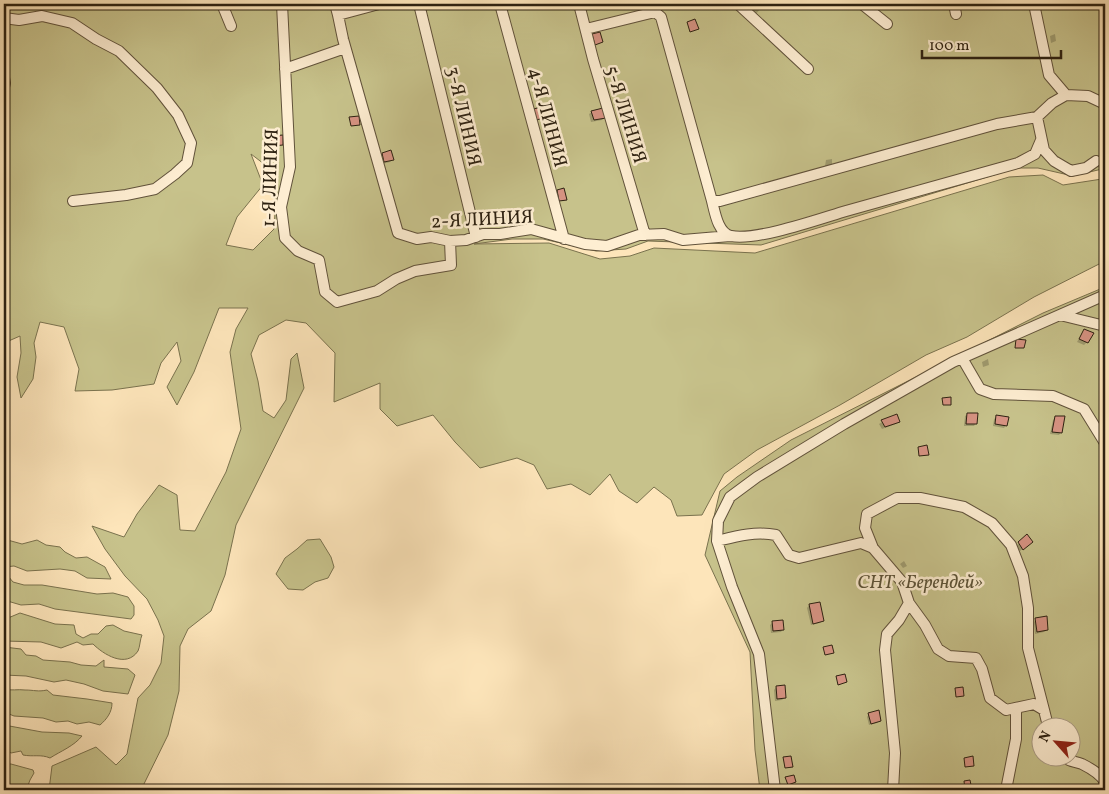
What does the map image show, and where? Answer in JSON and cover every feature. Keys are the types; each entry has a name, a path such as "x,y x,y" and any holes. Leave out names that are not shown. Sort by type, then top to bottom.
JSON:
{"street":[{"path":"222,4 231,26"},
{"name":"1-Я ЛИНИЯ","path":"282,4 290,167 281,207 285,238 298,250 319,260 325,292 337,302 377,291 396,279 415,271 451,265 450,241"},
{"name":"2-Я ЛИНИЯ","path":"335,4 345,48 398,232 417,239 430,237 450,241 466,240 484,234 500,234 531,229 585,244 608,246 639,235 664,234 683,240 752,236 1018,163 1035,154 1041,140"},
{"path":"338,15 379,4"},
{"name":"3-Я ЛИНИЯ","path":"419,4 476,237"},
{"name":"4-Я ЛИНИЯ","path":"500,4 564,239"},
{"name":"5-Я ЛИНИЯ","path":"579,4 593,59 645,235"},
{"path":"738,4 808,69"},
{"path":"862,4 887,24"},
{"path":"1034,4 1050,75 1066,95"},
{"path":"586,29 655,12 661,17 717,218 722,230 730,236"},
{"path":"4,18 19,20 42,16 72,23 119,51 157,88 178,115 191,143 187,163 176,174 155,189 126,195 73,201"},
{"path":"285,69 345,48"},
{"path":"4,78 4,87"},
{"path":"712,201 720,201 997,124 1037,117 1052,103 1066,95 1088,96 1105,104"},
{"path":"1037,117 1044,150 1054,161 1070,171 1086,168 1096,161"},
{"path":"775,790 759,654 732,587 717,542 718,521 730,497 750,482 844,424 962,358 1105,295"},
{"path":"1060,315 1105,326"},
{"path":"962,358 980,389 994,394 1053,396 1084,409 1105,443"},
{"path":"1044,710 1034,704 1006,710 990,698 982,669 976,658 949,656 938,649 925,625 909,603 902,582 873,548 866,528 868,514 897,498 920,498 964,507 992,523 1011,545 1023,576 1028,608 1028,648 1044,710 1046,716"},
{"path":"717,542 762,532 776,535 789,555 799,558 860,543 873,548"},
{"path":"893,790 895,753 884,650 887,634 899,620 909,603"},
{"path":"1006,790 1016,739 1016,708"},
{"path":"1082,764 1103,778 1105,782"}],"green space":[{"path":"4,4 1105,4 1105,166 1102,169 1073,176 1038,168 1017,168 761,245 648,241 626,249 596,251 543,239 512,239 474,244 549,243 600,259 630,256 654,248 755,253 1009,177 1043,175 1063,185 1102,179 1105,176 1105,261 1034,297 967,337 926,355 757,450 724,474 702,515 677,516 671,500 654,487 637,503 619,491 610,474 590,495 571,484 547,489 534,465 517,458 480,468 433,415 397,426 380,409 380,383 334,402 335,353 306,323 286,320 259,335 251,354 263,411 274,418 286,400 291,359 297,353 304,388 236,525 225,575 211,611 188,629 180,646 179,691 168,735 141,790 49,790 52,766 96,747 116,765 127,754 138,698 150,685 161,663 164,636 158,620 147,599 125,576 105,549 92,526 124,537 137,514 159,485 177,495 180,530 195,531 226,472 241,429 230,352 236,329 248,308 219,308 194,372 177,405 167,387 181,361 177,342 161,363 154,384 112,390 75,391 79,369 64,327 40,322 34,343 36,357 33,379 21,398 17,377 21,353 20,336 4,343","holes":["251,154 264,164 277,181 274,229 253,250 226,245 237,217 263,185"]},
{"name":"СНТ «Берендей»","path":"1105,287 1105,790 760,790 755,750 750,652 705,555 720,491 791,440 1043,313"},
{"path":"4,539 22,544 37,540 46,545 60,547 76,558 87,557 105,567 111,579 87,578 75,571 60,569 27,571 14,566 4,567"},
{"path":"320,539 331,557 334,567 328,578 315,582 303,590 288,589 276,574 285,558 307,540"},
{"path":"8,576 13,582 24,585 42,585 97,594 113,593 128,597 134,606 134,615 131,619 55,609 39,604 21,605 4,600 4,577"},
{"path":"20,613 55,624 74,625 76,634 83,638 91,634 98,634 106,626 113,625 124,631 142,635 139,649 133,656 121,659 108,655 93,644 83,645 77,642 61,648 41,642 4,641 4,617 8,618"},
{"path":"4,647 21,649 26,655 36,656 43,660 70,662 81,665 96,666 104,660 104,667 128,669 135,675 128,694 103,691 66,680 54,682 26,676 4,675"},
{"path":"4,689 47,690 53,695 112,703 112,706 109,715 100,725 89,722 77,724 68,721 56,722 43,718 14,716 4,712"},
{"path":"4,725 42,732 69,733 82,736 71,746 50,758 27,756 23,755 21,751 11,753 4,749"},
{"path":"4,764 33,770 34,773 27,788 4,785"}],"building":[{"path":"695,19 699,29 690,32 687,22"},
{"path":"600,32 603,42 595,45 592,34"},
{"path":"542,107 544,118 536,120 533,109"},
{"path":"603,108 606,118 594,120 591,111"},
{"path":"359,116 360,125 351,126 349,117"},
{"path":"283,135 283,145 272,146 271,136"},
{"path":"391,150 394,160 384,162 382,153"},
{"path":"564,188 567,200 559,201 557,190"},
{"path":"1084,329 1094,333 1088,343 1079,339"},
{"path":"1016,339 1026,340 1024,348 1015,348"},
{"path":"951,397 951,405 943,405 942,398"},
{"path":"967,413 978,413 977,424 966,424"},
{"path":"897,414 900,422 885,427 881,420"},
{"path":"996,415 1009,417 1007,426 995,424"},
{"path":"1055,416 1065,416 1062,433 1052,432"},
{"path":"927,445 929,455 919,456 918,447"},
{"path":"1027,534 1033,542 1023,550 1018,542"},
{"path":"820,602 824,621 813,624 809,604"},
{"path":"1047,616 1048,630 1037,632 1035,618"},
{"path":"783,620 784,630 773,631 772,621"},
{"path":"832,645 834,653 825,655 823,647"},
{"path":"845,674 847,682 838,685 836,676"},
{"path":"785,685 786,698 777,699 776,686"},
{"path":"963,687 964,696 956,697 955,688"},
{"path":"879,710 881,721 871,724 868,713"},
{"path":"791,756 793,767 785,768 783,757"},
{"path":"973,756 974,766 965,767 964,758"},
{"path":"794,775 796,782 788,785 785,777"},
{"path":"970,780 972,790 965,790 964,781"}]}
